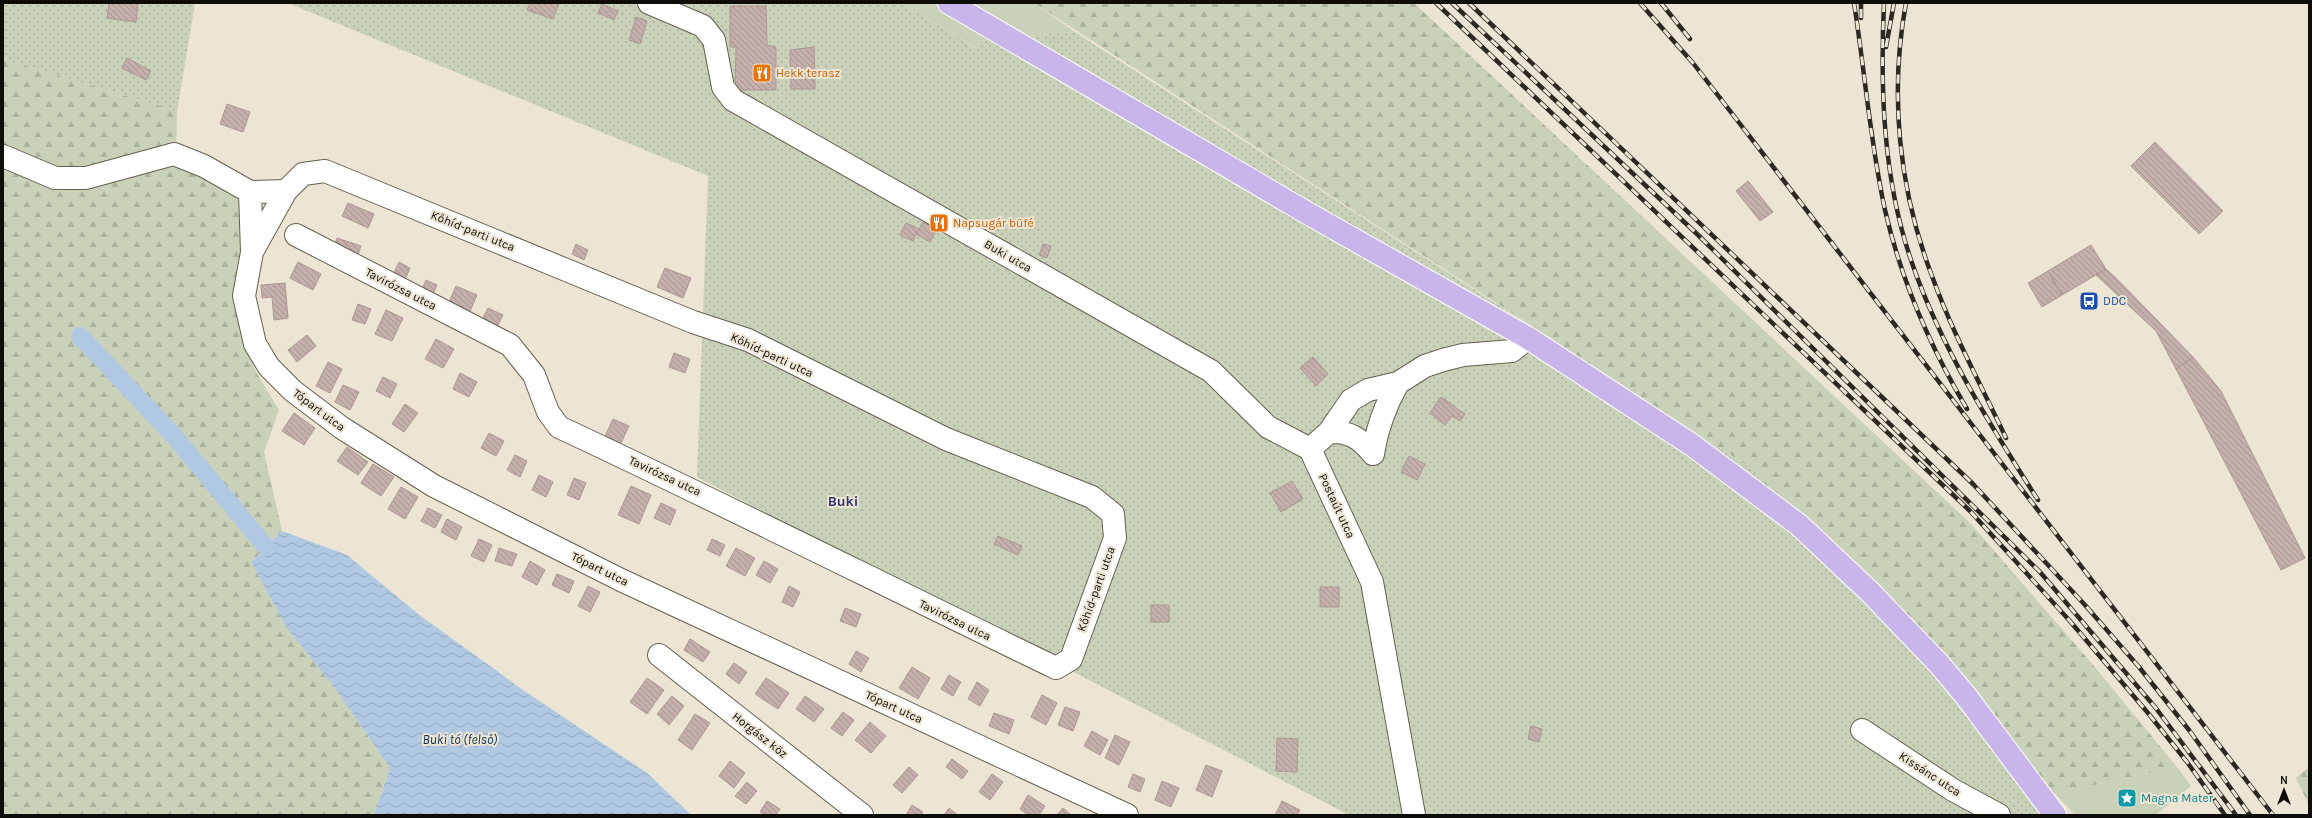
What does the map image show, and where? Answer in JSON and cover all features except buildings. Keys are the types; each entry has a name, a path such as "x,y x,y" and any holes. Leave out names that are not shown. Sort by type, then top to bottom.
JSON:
{"main road":[{"path":"949,3 1302,210 1528,338 1692,445 1799,525 1837,560 1939,664 1971,702 2055,815"}],"street":[{"name":"Buki utca","path":"649,3 703,26 714,40 723,87 733,100 1211,371 1268,427 1310,449"},
{"path":"3,156 55,178 86,178 174,154 204,166 250,192 286,191"},
{"name":"Kőhíd-parti utca","path":"286,191 303,174 325,171 693,322 748,340 946,439 1092,497 1113,514 1114,538 1071,660"},
{"name":"Tópart utca","path":"286,191 252,252 244,296 255,344 269,367 293,391 349,432 434,486 621,580 1126,815"},
{"path":"250,192 252,252"},
{"name":"Tavirózsa utca","path":"296,235 510,345 534,375 548,412 559,427 707,496 876,581 1056,668 1071,660"},
{"path":"1310,449 1329,432 1351,400 1368,390 1398,383 1425,366 1443,360 1462,355 1512,351 1528,338"},
{"path":"1329,432 1341,431 1354,435 1373,454 1376,432 1385,407 1398,383"},
{"name":"Postaút utca","path":"1310,449 1372,582 1414,815"},
{"name":"Horgász köz","path":"659,655 862,815"},
{"name":"Kissánc utca","path":"1862,730 1953,790 1999,815"}],"green space":[{"path":"3,3 195,3 177,111 3,59"},
{"path":"288,3 902,3 975,48 987,39 1075,32 1749,467 2055,794 2039,807 2043,815 1349,815 697,477 708,176"},
{"path":"902,3 1034,3 1075,32 987,39 976,48"},
{"path":"1034,3 1414,3 1971,524 2094,666 2177,767 2055,794 1749,467"},
{"path":"3,59 177,111 176,163 251,205 246,342 256,372 279,410 264,452 282,531 251,562 286,627 334,687 390,768 374,815 3,815"},
{"path":"2177,767 2191,786 2156,815 2075,815 2055,794"},
{"path":"2309,767 2309,805 2296,778"}],"water":[{"name":"Buki tó (felső)","path":"282,531 347,555 418,614 523,690 647,773 691,815 374,815 390,768 334,687 286,627 251,562"}],"waterway":[{"path":"80,336 174,436 266,547"}],"railway":[{"path":"1436,3 1970,511 2069,620 2148,713 2187,762 2225,815"},
{"path":"1452,3 1697,234 2040,572 2155,707 2236,815"},
{"path":"1469,3 1973,484 2085,605 2139,667 2189,730 2250,815"},
{"path":"1640,3 1693,63 2273,815"},
{"path":"1661,3 1690,39"},
{"path":"1854,3 1875,159 1885,210 1892,236 1908,288 1918,313 1941,362 1967,409"},
{"path":"1861,3 1861,18"},
{"path":"1884,3 1883,101 1889,167 1902,232 1924,294 1952,355 2002,443 2038,500"},
{"path":"1886,47 1894,3"},
{"path":"1906,3 1898,72 1898,107 1900,141 1912,210 1921,243 1940,297 2006,438"}],"place":[{"name":"Hekk terasz","path":"762,73"},
{"name":"Napsugár büfé","path":"939,223"},
{"name":"DDC","path":"2089,301"},
{"name":"Magna Mater","path":"2127,798"}],"district":[{"name":"Buki","path":"843,501"}]}
